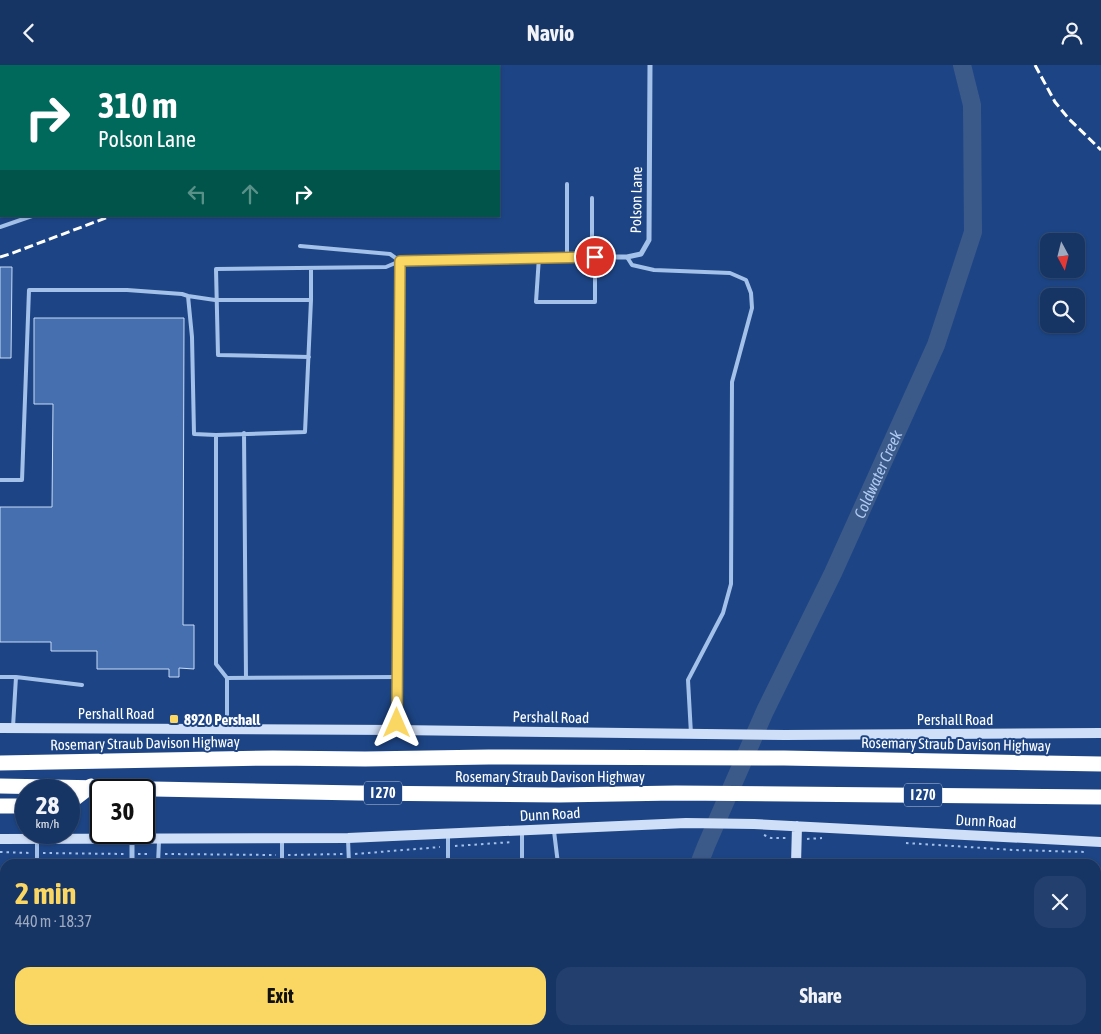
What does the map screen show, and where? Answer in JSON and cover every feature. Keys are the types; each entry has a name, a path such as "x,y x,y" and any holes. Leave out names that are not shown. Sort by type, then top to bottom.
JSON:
{"highway":[{"name":"Rosemary Straub Davison Highway","path":"0,763 273,758 784,758 1101,764"},
{"name":"Rosemary Straub Davison Highway","path":"0,785 90,786"},
{"path":"80,794 90,787"},
{"name":"Rosemary Straub Davison Highway","path":"155,788 358,793 559,795 744,793 1101,797"},
{"path":"0,807 15,806"}],"street":[{"name":"Polson Lane","path":"627,257 641,254 648,240 650,65"},
{"path":"397,730 400,261 539,257 627,257"},
{"name":"Pershall Road","path":"0,728 397,730 785,735 1101,733"},
{"name":"Dunn Road","path":"155,838 348,838 686,823 754,824 1101,842"},
{"path":"796,859 797,826"},
{"name":"Dunn Road","path":"0,839 15,839"},
{"path":"132,844 132,859"}],"lane":[{"path":"567,184 567,257"},
{"path":"539,257 536,302 595,302 592,198"},
{"path":"0,227 29,217"},
{"path":"300,246 390,254 400,261"},
{"path":"627,257 632,265 654,271 730,273 746,280 752,293 752,308 732,382 731,584 723,613 688,680 691,734"},
{"path":"308,357 218,355 215,300 216,269 386,267 400,261"},
{"path":"188,296 192,337 194,434 305,432 311,268"},
{"path":"0,480 22,480 28,289 127,290 182,294 215,300 311,300"},
{"path":"244,433 246,677"},
{"path":"216,435 216,663 227,678 227,729"},
{"path":"0,677 16,677 82,685"},
{"path":"13,728 16,677"},
{"path":"227,678 397,677"},
{"path":"554,828 557,859"},
{"path":"522,830 522,859"},
{"path":"448,835 448,859"},
{"path":"158,859 159,838"},
{"path":"282,838 282,859"},
{"path":"348,838 348,859"},
{"path":"37,844 37,859"}],"path":[{"path":"759,834 771,838 782,838"},
{"path":"462,846 511,842"},
{"path":"905,843 1004,850 1091,852"},
{"path":"355,854 436,847"},
{"path":"0,852 28,853"},
{"path":"45,853 124,854"},
{"path":"140,854 153,854"},
{"path":"167,854 276,855"},
{"path":"291,855 339,854"}],"building":[{"path":"0,267 12,267 11,358 0,358"},
{"path":"34,318 184,318 183,625 194,625 194,669 179,668 179,677 169,677 169,669 97,669 97,651 51,651 51,642 0,642 0,507 52,507 53,404 34,404"}],"waterway":[{"name":"Coldwater Creek","path":"701,859 765,711 833,573 936,345 973,232 972,105 962,65"}],"railway":[{"path":"1035,65 1055,102 1069,119 1101,150"},
{"path":"0,257 108,217"}],"place":[{"name":"8920 Pershall","path":"174,719"}],"route":[{"path":"397,723 400,261 595,257"}]}
